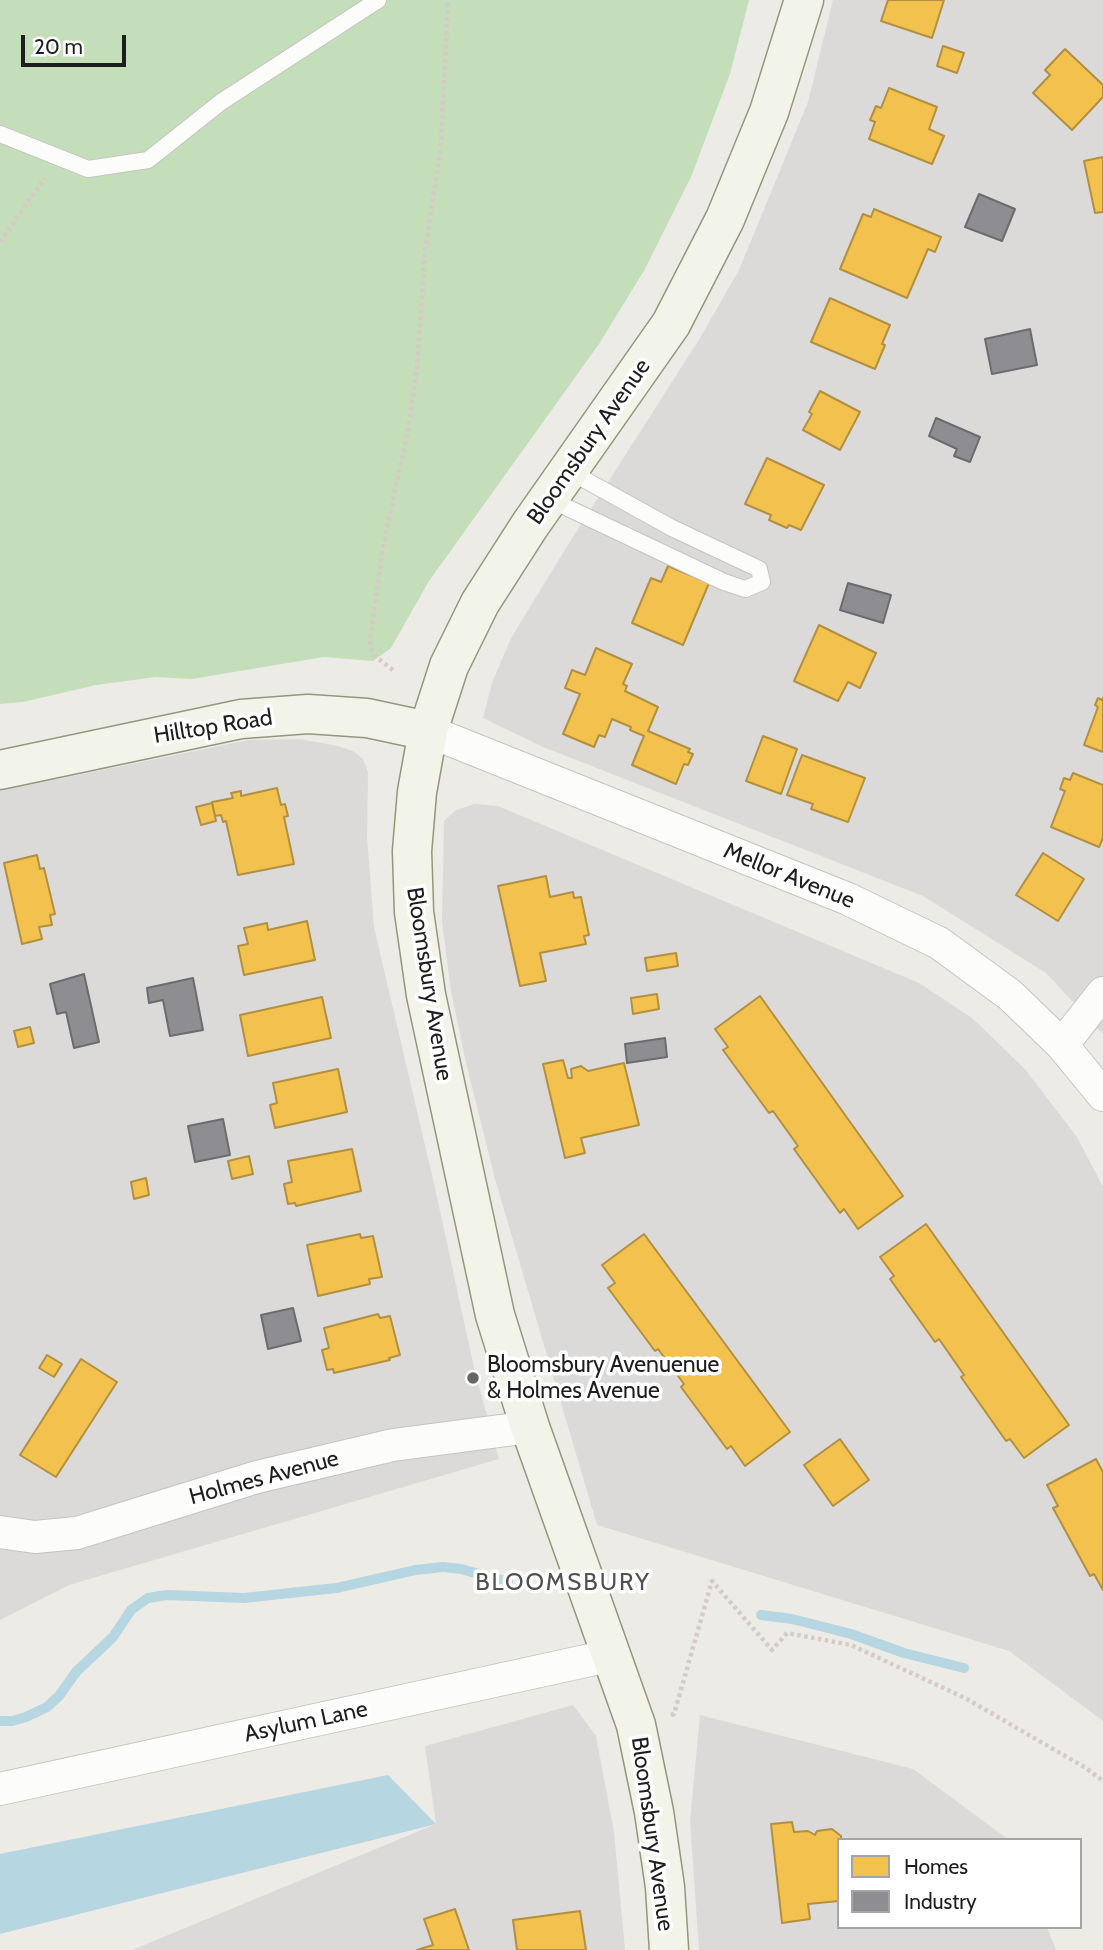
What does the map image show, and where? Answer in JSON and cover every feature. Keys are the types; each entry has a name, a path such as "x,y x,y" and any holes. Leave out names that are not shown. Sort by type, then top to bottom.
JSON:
{"main road":[{"name":"Bloomsbury Avenue","path":"669,1950 665,1887 636,1725 530,1427 495,1315 434,1032 414,912 412,851 417,792 428,731 449,666 480,603 671,324 725,219 769,112 804,0"},
{"name":"Hilltop Road","path":"0,770 241,719 308,714 343,716 367,718 428,731"}],"street":[{"name":"Mellor Avenue","path":"428,731 848,899 939,943 1010,995 1062,1045 1103,1095"},
{"path":"1062,1045 1103,993"},
{"name":"Holmes Avenue","path":"0,1532 35,1537 77,1533 257,1477 393,1445 530,1427"},
{"name":"Asylum Lane","path":"0,1789 613,1655"}],"lane":[{"path":"0,134 88,169 148,160 221,102 378,0"},
{"path":"559,485 672,528 759,569 762,583 745,589 724,582 559,485"}],"path":[{"path":"393,670 376,657 370,648 370,640 384,541 408,430 417,368 425,251 441,146 448,0"},
{"path":"0,242 60,158"},
{"path":"674,1714 712,1581 772,1650 787,1633 851,1645 965,1698 1086,1768 1103,1782"}],"shaded area":[{"path":"833,0 1103,0 1103,1034 1046,973 923,896 543,747 483,718 492,683 511,638 700,338 739,270 808,102"},
{"path":"300,739 353,751 363,759 368,772 367,837 374,927 475,1372 499,1459 69,1585 0,1620 0,791 249,740"},
{"path":"475,804 498,806 919,983 972,1018 1024,1068 1077,1137 1103,1187 1103,1721 1009,1651 597,1525 495,1179 451,991 442,922 444,821 456,810"},
{"path":"573,1705 596,1736 614,1832 625,1950 132,1950 436,1824 425,1746"},
{"path":"700,1715 913,1769 1006,1838 837,1838 837,1929 1048,1929 1056,1950 699,1950 690,1821"}],"green space":[{"path":"0,0 749,0 730,74 691,177 645,269 599,344 429,581 391,648 373,661 324,657 192,679 156,677 96,685 23,702 0,704"}],"water":[{"path":"388,1775 436,1824 0,1934 0,1854"}],"building: Homes":[{"path":"888,0 944,0 932,38 881,21"},
{"path":"943,46 964,53 957,73 937,66"},
{"path":"1065,49 1103,85 1103,97 1072,130 1033,93 1050,75 1045,70"},
{"path":"889,88 937,107 929,129 944,136 932,164 869,139 875,122 870,120 876,106 881,108"},
{"path":"1103,157 1103,212 1095,213 1084,161"},
{"path":"874,209 941,237 935,252 928,249 907,298 840,269 863,214 871,217"},
{"path":"830,298 890,325 875,369 811,342"},
{"path":"820,391 860,412 840,450 803,430"},
{"path":"767,458 824,485 801,530 789,525 787,528 769,520 771,515 745,504"},
{"path":"668,566 709,583 683,645 632,623 651,578 661,582"},
{"path":"819,625 876,653 860,688 848,682 838,701 794,681"},
{"path":"596,648 632,664 623,684 627,686 625,691 658,707 648,731 690,749 688,752 693,754 688,765 684,764 676,784 632,765 644,736 630,730 631,727 612,719 605,737 599,735 594,747 563,734 580,694 565,688 572,670 585,675"},
{"path":"1098,698 1103,698 1103,752 1084,745 1098,707 1095,705"},
{"path":"763,736 797,749 781,794 746,781"},
{"path":"802,755 865,778 848,822 811,809 813,804 787,795"},
{"path":"1073,773 1103,785 1103,838 1099,847 1051,827 1065,791 1060,789 1064,778 1070,780"},
{"path":"277,788 281,805 285,804 288,816 284,817 294,864 238,875 226,821 223,822 221,815 215,816 212,802 233,798 231,793 241,791 241,796"},
{"path":"212,803 216,821 201,825 196,807"},
{"path":"1043,853 1084,879 1058,921 1016,895"},
{"path":"37,855 40,869 44,868 55,914 50,915 52,925 39,927 42,939 22,944 4,863"},
{"path":"546,876 550,897 573,892 574,898 581,897 589,935 584,936 586,944 540,953 546,981 520,986 498,886"},
{"path":"307,921 315,960 244,975 238,946 248,944 244,928 267,923 268,930"},
{"path":"676,953 678,966 647,971 645,958"},
{"path":"657,994 659,1009 633,1014 631,998"},
{"path":"760,996 903,1196 858,1229 844,1209 840,1213 794,1149 798,1146 773,1111 769,1113 723,1050 728,1047 715,1029"},
{"path":"322,997 331,1038 248,1056 240,1015"},
{"path":"30,1027 34,1043 18,1047 14,1031"},
{"path":"563,1060 568,1078 572,1078 571,1069 581,1066 588,1071 624,1063 639,1125 581,1138 585,1153 565,1158 543,1064"},
{"path":"338,1069 347,1112 275,1128 270,1105 277,1103 273,1083"},
{"path":"352,1149 361,1191 296,1206 295,1203 288,1204 284,1184 292,1182 288,1161"},
{"path":"249,1156 253,1174 232,1179 228,1161"},
{"path":"146,1178 149,1195 134,1199 131,1182"},
{"path":"926,1224 1069,1425 1024,1458 1010,1439 1006,1441 961,1377 964,1375 939,1339 935,1342 890,1279 894,1276 880,1257"},
{"path":"360,1234 361,1238 373,1236 382,1277 369,1279 370,1284 318,1296 307,1245"},
{"path":"644,1234 790,1432 745,1466 731,1446 727,1449 681,1387 684,1384 658,1349 655,1351 608,1288 615,1283 602,1265"},
{"path":"378,1314 380,1318 390,1316 400,1355 389,1358 390,1360 334,1373 333,1369 327,1370 322,1350 329,1348 324,1328"},
{"path":"47,1355 62,1364 54,1377 39,1368"},
{"path":"81,1359 117,1382 56,1477 20,1455"},
{"path":"840,1439 869,1480 833,1506 804,1465"},
{"path":"1096,1459 1103,1472 1103,1590 1094,1574 1090,1576 1053,1508 1058,1506 1047,1485"},
{"path":"792,1822 794,1832 808,1831 815,1835 817,1831 832,1829 841,1836 837,1838 837,1901 808,1904 810,1919 782,1923 771,1824"},
{"path":"455,1909 469,1950 417,1950 433,1945 424,1919"},
{"path":"580,1911 586,1950 517,1950 513,1920"}],"building: Industry":[{"path":"979,194 1015,209 1002,241 965,227"},
{"path":"1030,329 1037,365 992,374 985,339"},
{"path":"936,418 980,437 970,462 954,456 957,449 929,436"},
{"path":"848,583 891,595 883,623 840,610"},
{"path":"84,974 99,1042 74,1048 66,1012 57,1014 50,984"},
{"path":"193,978 203,1030 170,1036 163,1000 149,1003 147,988"},
{"path":"665,1038 667,1057 627,1063 625,1044"},
{"path":"223,1119 230,1155 195,1162 188,1126"},
{"path":"293,1308 301,1341 268,1349 261,1315"}],"waterway":[{"path":"0,1721 26,1717 47,1707 59,1696 76,1672 113,1637 131,1610 148,1598 167,1595 244,1598 336,1588 415,1570 443,1567 508,1582"},
{"path":"761,1615 792,1619 851,1634 904,1653 964,1668"}],"place":[{"name":"Bloomsbury Avenuenue & Holmes Avenue","path":"473,1378"}],"district":[{"name":"BLOOMSBURY","path":"563,1583"}]}
